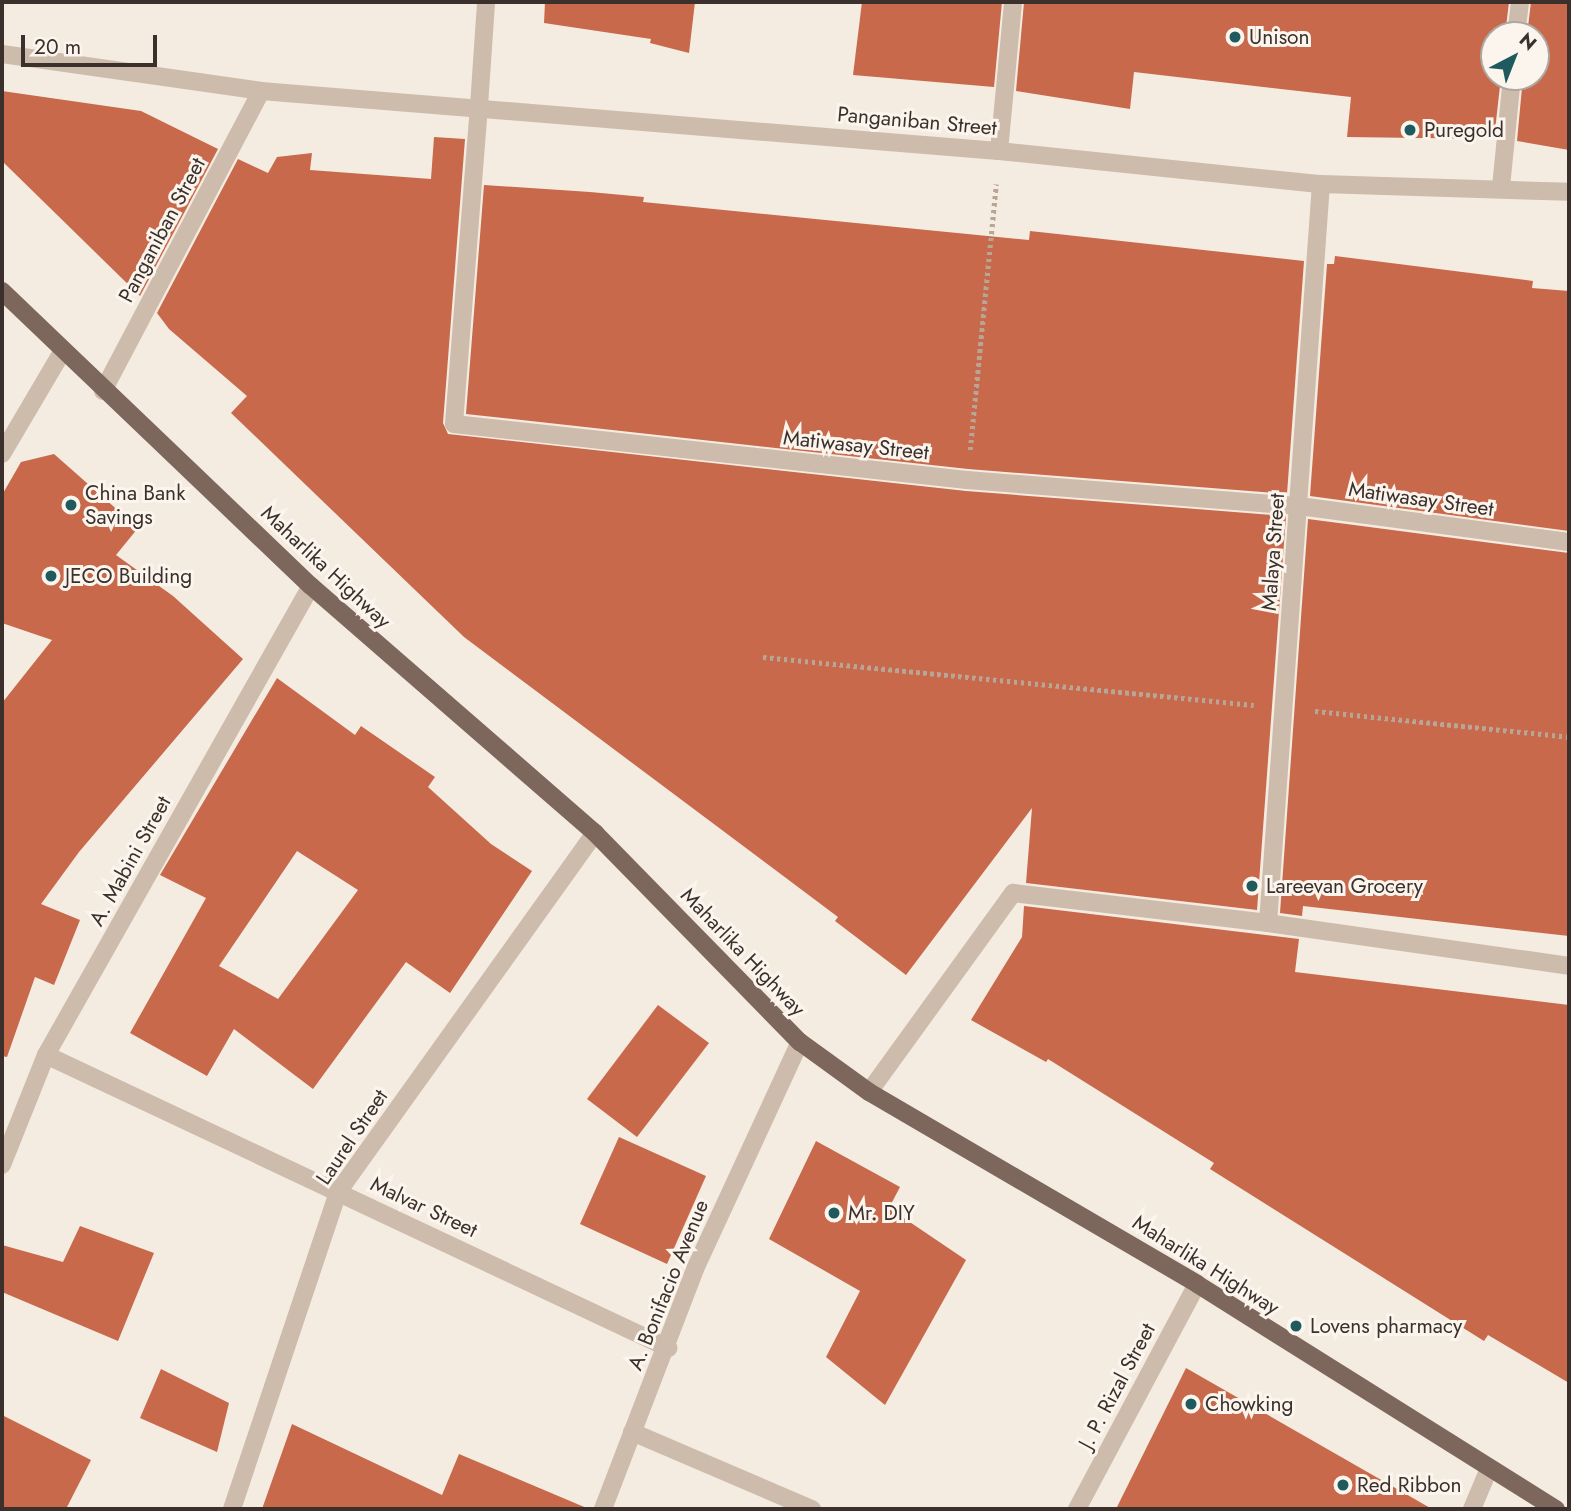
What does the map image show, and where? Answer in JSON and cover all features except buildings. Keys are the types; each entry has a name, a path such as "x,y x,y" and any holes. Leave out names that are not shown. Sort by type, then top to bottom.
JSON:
{"main road":[{"name":"Maharlika Highway","path":"2,291 62,352 311,586 595,833 800,1042 869,1092 1196,1284 1488,1471 1556,1509"}],"street":[{"path":"480,106 485,2"},
{"path":"999,151 1013,2"},
{"path":"1518,21 1520,2"},
{"name":"Panganiban Street","path":"2,54 261,91 480,106 999,151 1321,184 1501,187 1569,192"},
{"name":"Panganiban Street","path":"103,391 261,91"},
{"path":"1501,187 1511,91"},
{"name":"Matiwasay Street","path":"480,106 454,424 967,480 1299,506 1569,542"},
{"name":"Malaya Street","path":"1268,923 1321,184"},
{"path":"2,454 62,352"},
{"name":"A. Mabini Street","path":"2,1165 46,1055 311,586"},
{"name":"Laurel Street","path":"232,1509 338,1192 595,833"},
{"path":"869,1092 1013,894 1268,923 1569,966"},
{"name":"A. Bonifacio Avenue","path":"603,1509 668,1348 695,1269 800,1042"},
{"name":"Malvar Street","path":"46,1055 668,1348"},
{"name":"J. P. Rizal Street","path":"1077,1509 1196,1284"},
{"path":"632,1432 812,1509"},
{"path":"1472,1509 1488,1471"}],"path":[{"path":"967,480 999,151"},
{"path":"763,657 1569,737"}],"place":[{"name":"Unison","path":"1235,37"},
{"name":"Puregold","path":"1410,130"},
{"name":"China Bank Savings","path":"71,505"},
{"name":"JECO Building","path":"51,576"},
{"name":"Lareevan Grocery","path":"1252,886"},
{"name":"Mr. DIY","path":"834,1213"},
{"name":"Lovens pharmacy","path":"1296,1326"},
{"name":"Chowking","path":"1191,1404"},
{"name":"Red Ribbon","path":"1343,1485"}]}
